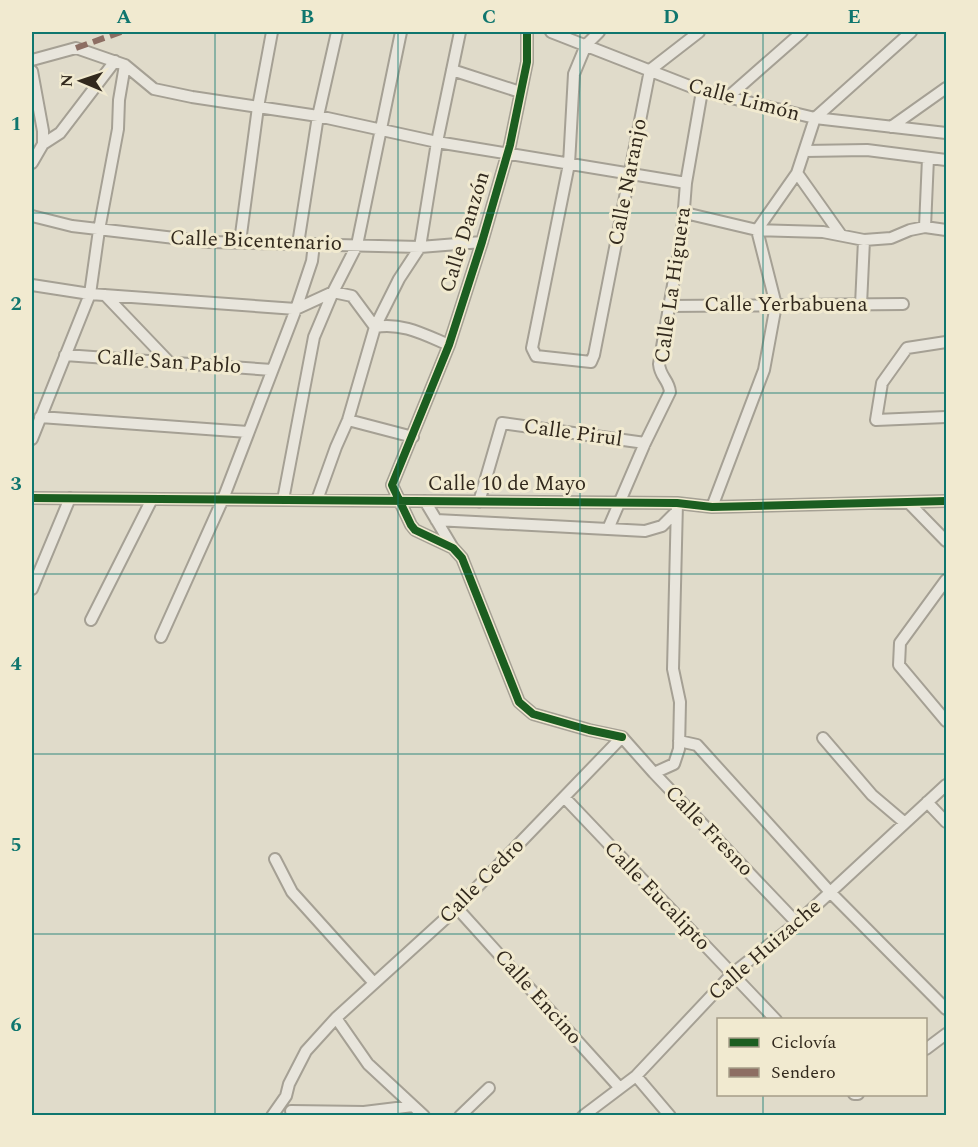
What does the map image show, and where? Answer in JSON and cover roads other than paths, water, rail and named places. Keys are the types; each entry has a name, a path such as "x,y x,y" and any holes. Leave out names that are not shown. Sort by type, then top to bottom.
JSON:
{"street":[{"path":"240,242 258,107 272,32"},
{"path":"298,244 318,116 337,32"},
{"path":"283,500 314,337 333,292 357,245 401,32"},
{"path":"317,500 348,420 375,327 399,279 420,246 437,142 460,32"},
{"name":"Calle Danzón","path":"399,501 392,485 449,345 508,153 527,63 528,32"},
{"name":"Calle Limón","path":"551,32 702,92 815,118 946,133"},
{"path":"569,164 574,74 586,45 599,32"},
{"path":"650,70 699,32"},
{"path":"728,98 802,32"},
{"path":"712,507 764,370 776,305 757,230 797,173 815,118 911,32"},
{"path":"32,60 76,48 120,63 154,89 318,116 437,142 686,183"},
{"path":"32,163 44,144 60,133 120,63"},
{"path":"32,439 90,294 99,230 118,129 120,63"},
{"path":"452,70 520,92"},
{"name":"Calle Naranjo","path":"569,164 532,348 536,356 591,362 650,70"},
{"path":"32,71 44,144"},
{"path":"891,127 946,88"},
{"name":"Calle La Higuera","path":"609,530 645,443 670,392 669,385 660,373 659,364 685,213 686,183 702,92"},
{"name":"Calle Limón","path":"805,151 867,150 946,160"},
{"path":"925,227 928,158"},
{"path":"797,173 841,235"},
{"path":"685,213 757,230 841,235 864,240 891,238 925,227 946,230"},
{"name":"Calle Bicentenario","path":"32,216 99,230 156,237 240,242 420,246 482,242"},
{"path":"861,305 864,240"},
{"path":"161,637 223,499 296,309 312,261 314,244"},
{"path":"32,285 90,294 296,309 333,292 352,296 375,327"},
{"path":"105,295 170,363"},
{"name":"Calle Yerbabuena","path":"669,306 903,304"},
{"path":"375,327 388,325 411,329 449,345"},
{"path":"946,342 907,348 882,383 876,420 946,417"},
{"name":"Calle San Pablo","path":"65,355 273,370"},
{"path":"40,417 248,432"},
{"path":"348,420 413,437"},
{"name":"Calle Pirul","path":"479,502 502,423 645,443"},
{"name":"Calle 10 de Mayo","path":"32,498 620,503 677,508 946,501"},
{"path":"32,590 70,498"},
{"path":"91,620 152,499"},
{"path":"399,501 415,530 453,548"},
{"path":"425,501 453,548 462,558 519,702 533,714 622,737"},
{"path":"506,502 519,524"},
{"path":"908,502 946,542"},
{"path":"436,519 645,531 662,526 677,508"},
{"path":"654,773 674,764 679,749 680,702 673,669 677,508"},
{"path":"946,580 900,643 899,665 946,721"},
{"name":"Calle Fresno","path":"622,737 797,923"},
{"name":"Calle Cedro","path":"272,1116 282,1101 306,1051 336,1018 457,908 622,737"},
{"path":"823,738 872,795 904,823"},
{"path":"679,741 698,745 830,892 946,1009"},
{"name":"Calle Huizache","path":"583,1116 636,1076 732,974 797,923 946,785"},
{"name":"Calle Eucalipto","path":"564,797 774,1018"},
{"path":"927,802 946,822"},
{"path":"275,859 292,892 374,983"},
{"name":"Calle Encino","path":"457,908 619,1087"},
{"path":"336,1018 368,1064 424,1116"},
{"path":"927,1048 946,1034"},
{"path":"636,1076 669,1116"},
{"path":"460,1116 489,1088"},
{"path":"282,1101 293,1113 364,1112 413,1106"}]}
